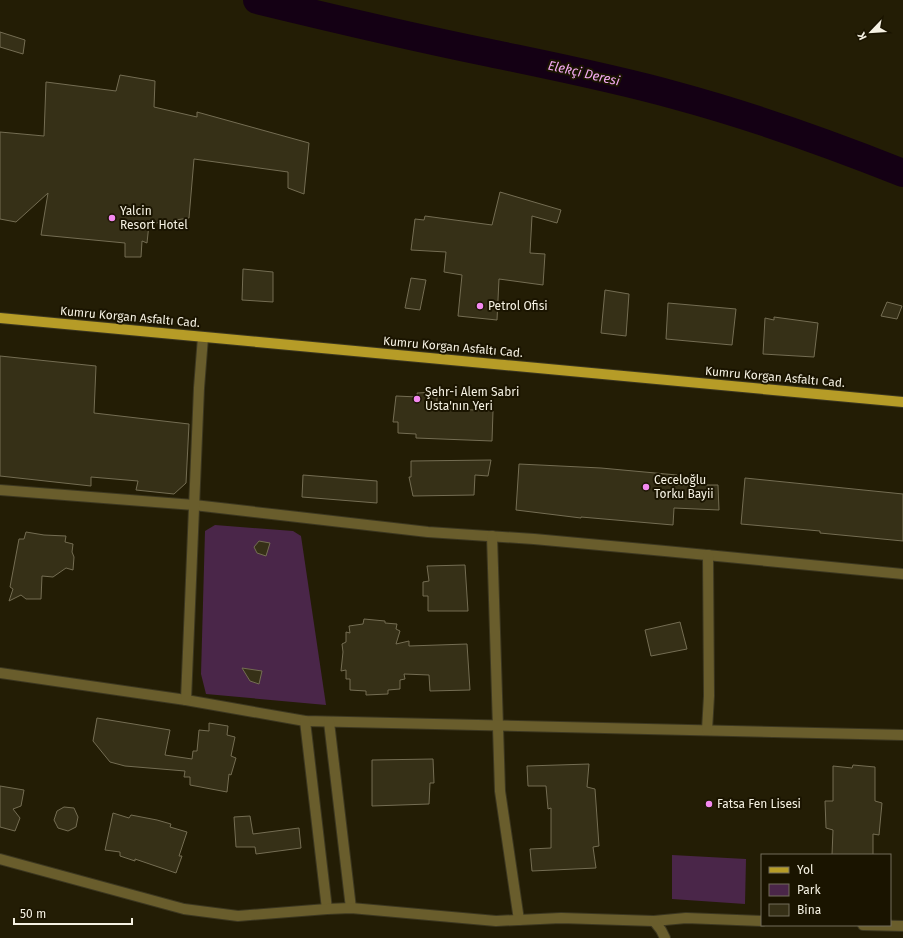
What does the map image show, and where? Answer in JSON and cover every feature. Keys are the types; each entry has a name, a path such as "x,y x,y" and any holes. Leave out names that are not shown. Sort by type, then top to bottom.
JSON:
{"main road":[{"name":"Kumru Korgan Asfaltı Cad.","path":"0,318 903,402"}],"street":[{"path":"186,700 199,388 204,337"},
{"path":"0,490 194,505 428,532 492,536 708,555 903,574"},
{"path":"492,536 500,791 519,920"},
{"path":"707,730 709,696 708,555"},
{"path":"0,673 186,700 305,721 903,735"},
{"path":"305,721 327,909"},
{"path":"329,722 352,908"},
{"path":"0,859 184,909 238,916 352,908 496,921 561,918 654,921 686,918 761,921"},
{"path":"654,921 665,938"},
{"path":"891,926 903,926"}],"green space":[{"path":"215,525 293,531 301,536 326,705 206,694 201,674 205,531"},
{"path":"672,855 746,859 745,904 672,899"}],"building":[{"path":"0,32 25,40 23,54 0,47"},
{"path":"120,75 155,81 154,107 197,117 197,112 309,143 304,194 288,188 288,172 194,159 189,218 149,224 147,243 142,241 141,257 125,257 125,243 41,235 48,193 16,222 0,219 0,132 44,136 46,82 116,91"},
{"path":"500,192 561,210 557,223 532,216 530,253 545,254 543,285 499,279 497,320 458,316 462,275 444,272 446,252 411,250 415,219 424,220 425,216 492,225"},
{"path":"243,269 273,272 273,302 242,300"},
{"path":"411,278 426,280 420,310 405,308"},
{"path":"605,290 629,294 626,336 601,333"},
{"path":"887,302 902,306 897,319 881,316"},
{"path":"668,303 736,309 732,345 666,339"},
{"path":"774,317 818,323 814,357 763,354 765,318 774,320"},
{"path":"0,356 96,366 94,413 189,424 186,483 174,494 136,490 138,481 91,477 91,486 0,476"},
{"path":"437,392 437,408 493,411 492,441 416,438 416,434 398,433 398,422 393,422 396,396 418,397 417,393"},
{"path":"491,460 488,476 475,475 474,495 413,496 409,477 411,477 411,461"},
{"path":"519,464 601,468 677,475 676,485 718,485 719,510 674,508 673,525 581,518 516,510"},
{"path":"303,475 377,481 377,503 302,497"},
{"path":"745,478 903,494 903,541 820,533 820,531 741,524"},
{"path":"26,532 66,536 65,542 73,544 73,570 66,568 53,577 42,576 41,599 26,599 21,595 9,601 13,589 10,587 19,539 24,539"},
{"path":"259,541 270,543 266,556 257,553 254,547"},
{"path":"465,565 468,611 428,611 428,596 423,596 423,582 429,581 427,566"},
{"path":"364,619 397,624 396,629 400,631 396,644 409,641 409,646 467,644 470,690 430,691 429,675 404,674 405,679 400,680 400,689 388,690 388,694 366,695 366,691 350,690 350,679 346,679 346,670 341,671 343,652 342,644 346,642 346,632 350,633 349,626 363,624"},
{"path":"680,622 687,649 651,656 645,630"},
{"path":"242,668 262,671 259,684 250,681"},
{"path":"97,718 170,730 165,755 192,759 193,751 197,751 199,730 209,731 209,723 228,726 227,735 235,737 231,756 236,758 231,775 229,774 227,792 190,785 190,777 184,777 185,771 125,766 110,762 93,741"},
{"path":"433,759 434,783 430,783 429,804 372,806 372,760"},
{"path":"589,764 587,787 595,789 599,846 593,847 596,868 532,871 530,849 551,848 551,808 548,809 546,786 528,786 527,766"},
{"path":"853,765 875,767 875,801 882,803 879,835 873,834 873,854 832,854 833,830 826,828 825,801 833,801 833,766 852,768"},
{"path":"0,786 24,790 21,806 13,809 20,818 15,831 0,827"},
{"path":"64,807 74,808 78,817 76,827 68,831 58,828 54,820 57,811"},
{"path":"113,813 129,818 131,815 157,820 171,824 170,827 187,832 179,856 182,856 176,873 135,859 135,861 120,856 120,852 105,850"},
{"path":"250,816 253,834 299,828 301,848 256,854 255,847 236,847 234,817"}],"waterway":[{"name":"Elekçi Deresi","path":"257,0 344,21 582,72 651,89 761,121 847,151 903,173"}],"place":[{"name":"Yalcin Resort Hotel","path":"112,218"},
{"name":"Petrol Ofisi","path":"480,306"},
{"name":"Şehr-i Alem Sabri Usta'nın Yeri","path":"417,399"},
{"name":"Ceceloğlu Torku Bayii","path":"646,487"},
{"name":"Fatsa Fen Lisesi","path":"709,804"}]}
